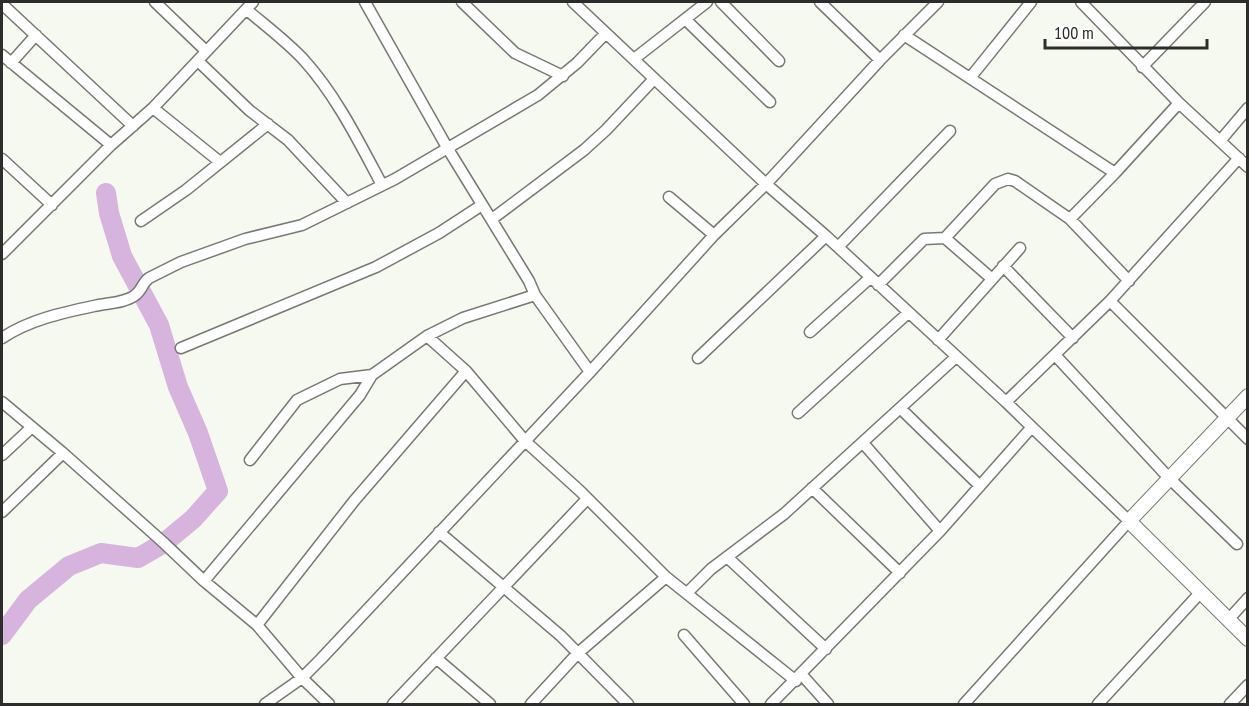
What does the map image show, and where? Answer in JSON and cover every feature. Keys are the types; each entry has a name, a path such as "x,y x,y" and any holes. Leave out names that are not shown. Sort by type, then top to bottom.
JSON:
{"street":[{"path":"155,2 207,51"},
{"path":"365,2 448,149 529,281 535,295 590,372"},
{"path":"462,2 515,53 563,76"},
{"path":"573,2 766,184 826,236 1006,402 1248,639"},
{"path":"634,59 707,2"},
{"path":"721,2 779,61"},
{"path":"820,2 880,60"},
{"path":"265,705 302,678 590,372 714,235 766,184 880,60 938,2"},
{"path":"970,78 1031,2"},
{"path":"1081,2 1142,67 1248,167"},
{"path":"1142,67 1205,2"},
{"path":"2,4 133,126"},
{"path":"2,254 111,145 153,108 250,6 305,61 356,136 382,185"},
{"path":"685,19 770,102"},
{"path":"2,338 29,323 63,312 129,298 140,291 149,278 181,262 245,239 302,225 347,203 448,149 538,94 563,76 606,33"},
{"path":"11,63 36,35"},
{"path":"904,35 1115,173"},
{"path":"2,55 111,145"},
{"path":"198,61 249,110 288,140 347,203"},
{"path":"492,219 584,150 654,79"},
{"path":"1070,219 1179,103"},
{"path":"153,108 220,162"},
{"path":"1220,141 1248,108"},
{"path":"141,221 186,190 268,124"},
{"path":"838,247 950,131"},
{"path":"1006,402 1110,302 1239,158"},
{"path":"2,159 52,205"},
{"path":"945,238 995,184 1008,179 1015,181 1070,219 1129,281"},
{"path":"669,197 714,235"},
{"path":"181,348 376,267 482,205"},
{"path":"698,358 826,236"},
{"path":"810,332 924,239 945,238 991,278"},
{"path":"938,340 1020,248"},
{"path":"1003,266 1073,338"},
{"path":"204,581 360,395 372,375 441,327 535,295"},
{"path":"1110,302 1248,439"},
{"path":"798,413 908,312"},
{"path":"427,336 466,371 525,441 666,577 799,678 828,705"},
{"path":"1055,355 1169,478 1237,544"},
{"path":"687,593 727,557 784,514 956,357"},
{"path":"257,625 354,501 466,371"},
{"path":"250,460 297,400 340,379 372,375"},
{"path":"963,705 1129,521 1248,396"},
{"path":"2,402 257,625 302,678 329,705"},
{"path":"900,408 980,486"},
{"path":"2,455 32,427"},
{"path":"771,705 940,531 1031,428"},
{"path":"863,443 940,531"},
{"path":"2,512 63,453"},
{"path":"813,488 900,573"},
{"path":"393,705 587,499"},
{"path":"439,532 561,636 628,705"},
{"path":"727,557 826,649"},
{"path":"531,705 578,653 666,577"},
{"path":"1098,705 1200,593"},
{"path":"1228,620 1248,598"},
{"path":"684,635 744,705"},
{"path":"436,658 490,705"},
{"path":"1230,705 1248,685"}],"waterway":[{"path":"2,635 28,600 69,566 101,553 138,558 164,543 193,519 218,491 198,433 178,387 159,325 122,256 109,213 106,193"}]}
